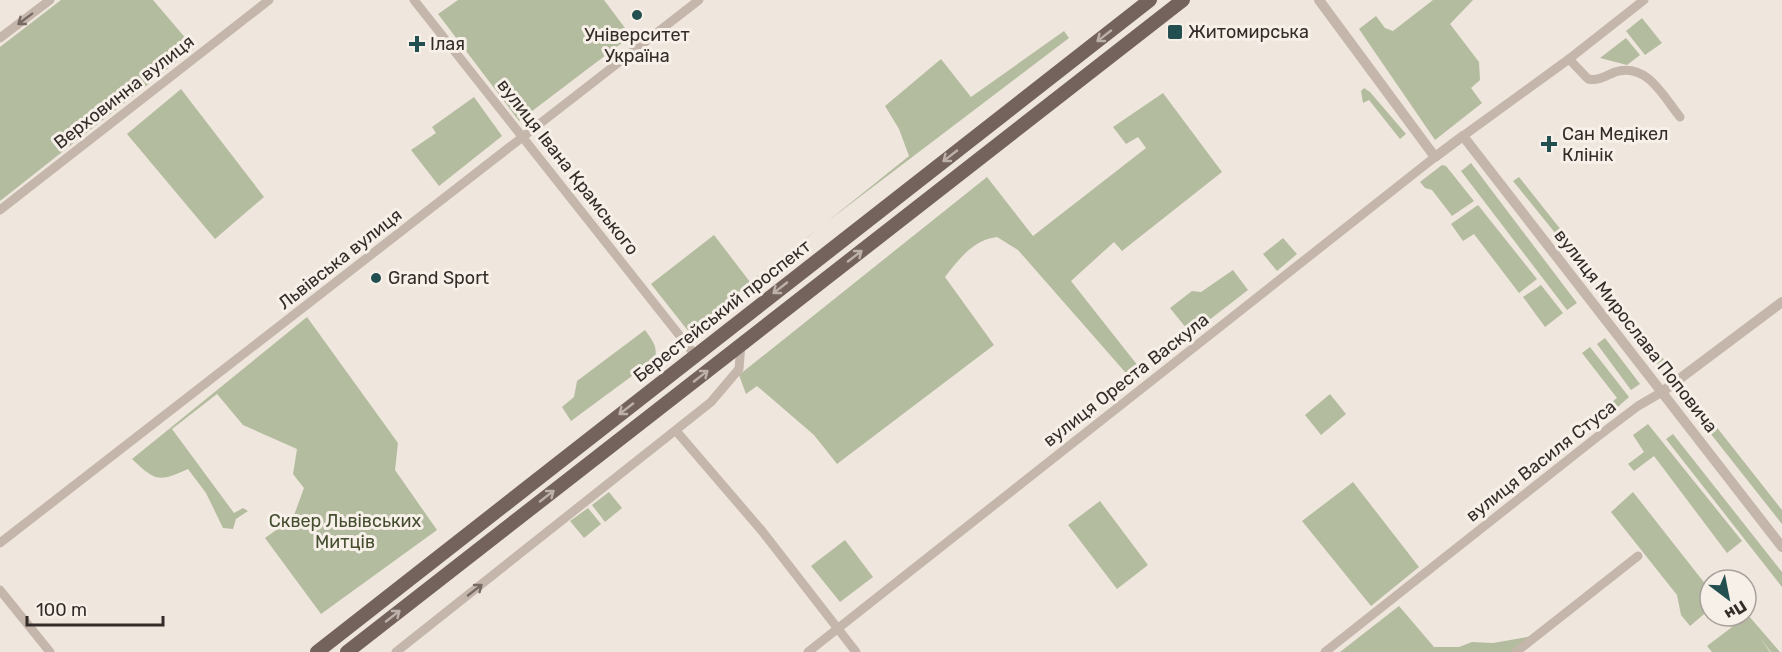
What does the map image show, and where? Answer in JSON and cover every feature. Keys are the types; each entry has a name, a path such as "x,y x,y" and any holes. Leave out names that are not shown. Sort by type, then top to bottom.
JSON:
{"main road":[{"name":"Берестейський проспект","path":"317,652 1150,0"},
{"path":"347,652 1183,0"}],"street":[{"path":"0,38 50,0"},
{"name":"Верховинна вулиця","path":"0,210 269,0"},
{"name":"вулиця Івана Крамського","path":"414,0 695,355"},
{"name":"Львівська вулиця","path":"0,543 699,0"},
{"path":"1318,0 1435,157 1569,59 1644,0"},
{"path":"1569,59 1583,77 1594,80 1622,71 1639,72 1651,81 1680,117"},
{"name":"вулиця Мирослава Поповича","path":"1463,136 1782,547"},
{"name":"вулиця Ореста Васкула","path":"808,652 1435,157"},
{"name":"вулиця Василя Стуса","path":"1324,652 1580,450 1782,302"},
{"path":"396,652 677,432 711,402 739,369 741,344"},
{"path":"677,432 762,531 856,652"},
{"path":"1516,652 1638,556"},
{"path":"0,590 50,652"}],"green space":[{"path":"61,0 153,0 194,48 0,201 0,47"},
{"path":"458,0 604,0 631,36 519,121 438,14"},
{"path":"1433,0 1473,0 1450,24 1479,62 1480,80 1471,88 1482,103 1435,140 1359,29 1376,16 1385,28 1393,31"},
{"path":"1642,18 1662,43 1645,55 1626,31"},
{"path":"1064,31 1069,38 828,221 909,156 899,129 885,106 941,59 971,97"},
{"path":"1626,38 1640,55 1627,65 1600,58"},
{"path":"1364,88 1406,134 1400,139 1369,100 1363,103 1361,91"},
{"path":"181,89 264,197 215,239 127,134"},
{"path":"1163,93 1222,172 1122,251 1114,242 1071,281 1142,371 1132,380 1018,250 997,237 974,246 961,257 945,277 994,345 837,464 814,435 757,386 746,394 739,375 987,177 1033,236 1146,148 1138,137 1126,144 1113,127"},
{"path":"474,97 502,136 439,186 411,150 436,133 432,127"},
{"path":"1471,163 1577,303 1567,310 1461,171"},
{"path":"1442,165 1446,166 1474,201 1452,216 1432,190 1425,188 1420,182"},
{"path":"1519,177 1600,279 1594,281 1513,181"},
{"path":"1478,205 1537,279 1519,293 1474,234 1463,241 1451,224"},
{"path":"823,225 689,332 651,284 714,235 750,282"},
{"path":"1283,238 1297,254 1277,271 1263,254"},
{"path":"1233,270 1248,290 1191,334 1170,308 1192,291 1201,292"},
{"path":"1541,285 1563,313 1545,327 1523,297"},
{"path":"1612,294 1673,371 1663,372 1606,298"},
{"name":"Сквер Львівських Митців","path":"307,317 398,443 395,470 437,530 321,614 265,538 293,518 304,488 293,474 297,449 243,425 217,394 172,429 234,513 243,508 248,511 236,519 233,529 223,528 206,493 188,469 158,478 132,459"},
{"path":"645,330 655,347 655,359 571,421 562,407 574,397 577,381"},
{"path":"1605,338 1640,384 1631,390 1597,344"},
{"path":"1590,347 1629,397 1602,421 1597,414 1617,398 1582,353"},
{"path":"1689,392 1782,510 1782,524 1684,400"},
{"path":"1330,394 1346,414 1321,435 1305,415"},
{"path":"1648,424 1742,541 1727,553 1654,456 1634,471 1628,464 1644,452 1633,435"},
{"path":"1673,434 1782,572 1782,587 1666,439"},
{"path":"1353,482 1419,567 1371,606 1302,521"},
{"path":"609,492 622,508 605,522 592,505"},
{"path":"1633,492 1698,575 1698,619 1690,626 1681,615 1677,595 1611,512"},
{"path":"1100,501 1148,565 1117,589 1068,525"},
{"path":"588,508 601,524 584,538 570,521"},
{"path":"845,540 873,577 840,602 811,566"},
{"path":"1399,606 1434,647 1459,647 1472,642 1493,643 1538,635 1512,652 1340,652"},
{"path":"1758,627 1780,652 1771,652 1760,638 1770,652 1712,652 1707,646 1731,628"}],"place":[{"name":"Університет Україна","path":"637,15"},
{"name":"Житомирська","path":"1175,32"},
{"name":"Ілая","path":"417,44"},
{"name":"Сан Медікел Клінік","path":"1549,144"},
{"name":"Grand Sport","path":"376,278"}]}
